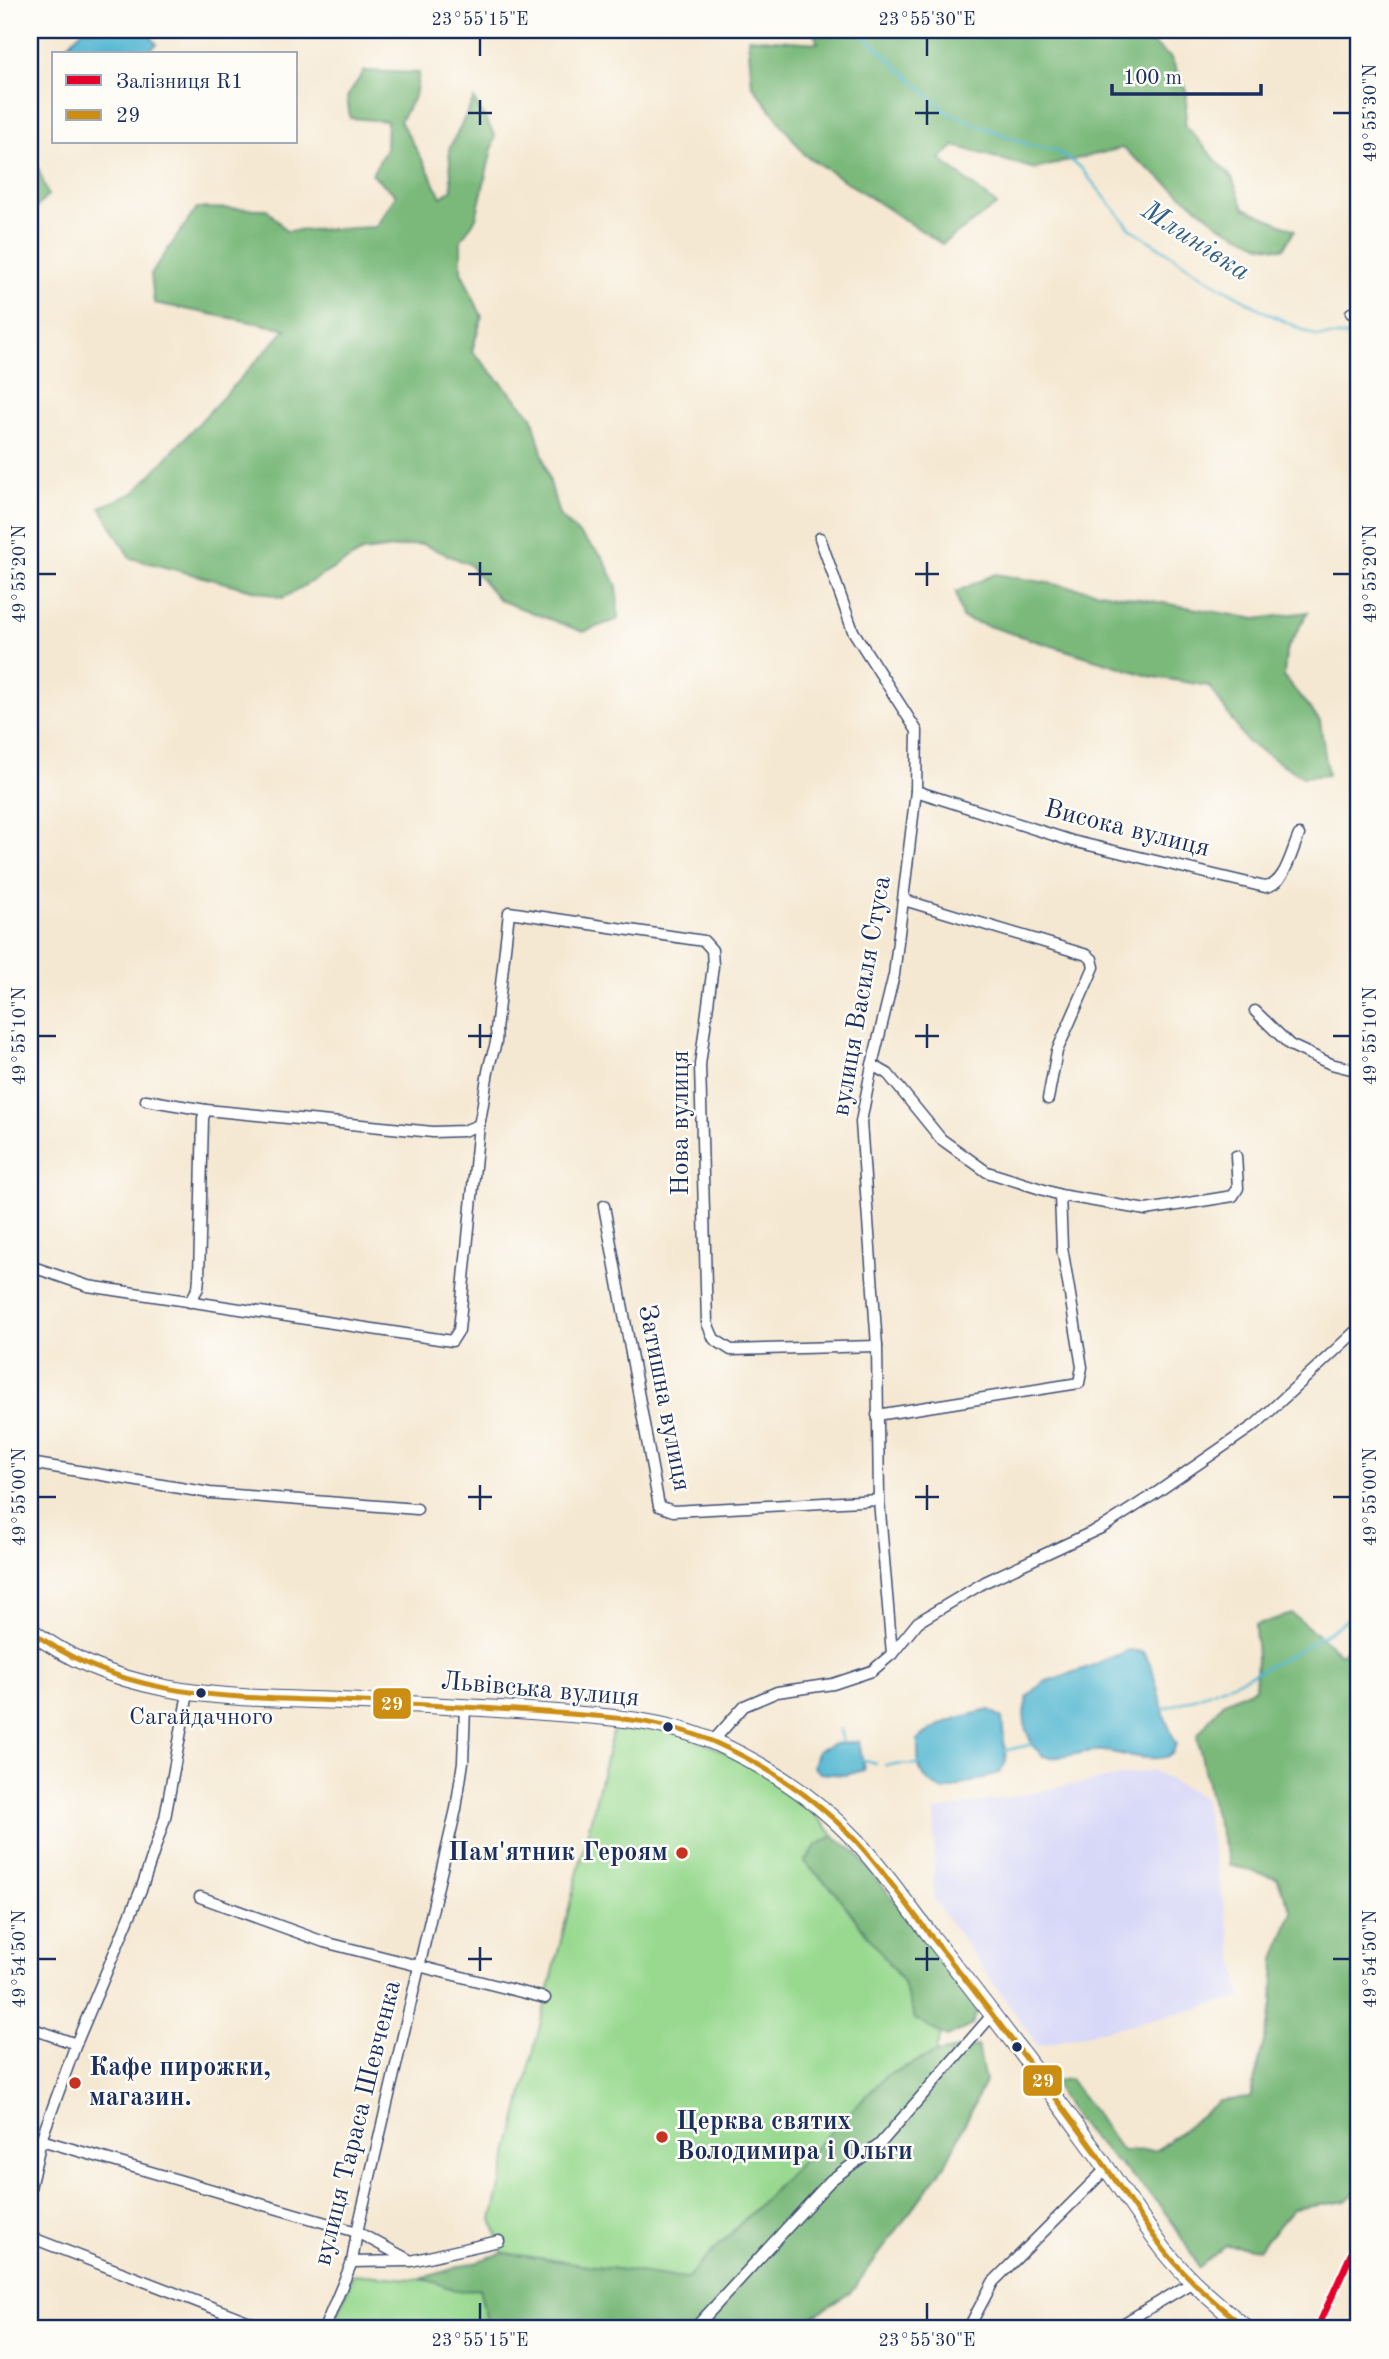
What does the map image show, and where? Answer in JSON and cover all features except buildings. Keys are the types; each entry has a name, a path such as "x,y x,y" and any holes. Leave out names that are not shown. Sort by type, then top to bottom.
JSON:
{"main road":[{"name":"Львівська вулиця","path":"30,1630 53,1648 111,1675 147,1686 188,1693 260,1698 596,1715 668,1726 713,1741 767,1769 820,1806 857,1842 993,2014 1165,2251 1193,2282 1247,2329"}],"street":[{"name":"вулиця Василя Стуса","path":"820,538 853,631 917,731 916,791 894,975 861,1122 877,1346 880,1500 892,1654"},
{"path":"1359,578 1359,602"},
{"name":"Висока вулиця","path":"916,791 1072,841 1265,887 1272,886 1279,880 1298,835"},
{"path":"904,900 1093,959 1094,967 1057,1051 1048,1098"},
{"name":"Нова вулиця","path":"479,1125 490,1062 498,1042 496,1030 509,912 704,941 712,950 713,966 700,1065 707,1322 710,1331 714,1339 732,1350 877,1346"},
{"path":"1255,1011 1290,1045 1331,1065 1359,1071"},
{"path":"872,1065 888,1074 941,1139 987,1172 1060,1195 1146,1210 1233,1196 1238,1188 1236,1156"},
{"path":"30,1266 88,1286 452,1341 459,1330 479,1125 463,1131 433,1132 206,1111 146,1100"},
{"path":"190,1302 198,1288 199,1277 206,1111"},
{"path":"877,1415 1079,1383 1082,1367 1062,1247 1060,1195"},
{"name":"Затишна вулиця","path":"604,1206 659,1506 673,1511 880,1500"},
{"path":"713,1741 744,1706 777,1692 833,1684 872,1671 892,1654 918,1622 985,1582 1102,1527 1210,1458 1256,1424 1359,1328"},
{"path":"30,1463 210,1493 416,1509"},
{"path":"30,2188 36,2148 142,1887 166,1818 188,1693"},
{"name":"вулиця Тараса Шевченка","path":"324,2329 352,2262 456,1809 463,1762 465,1707"},
{"name":"вулиця Тараса Шевченка","path":"200,1897 324,1942 545,1998"},
{"path":"694,2329 831,2180 879,2145 993,2014"},
{"path":"30,2028 76,2044"},
{"path":"36,2148 357,2232 411,2261"},
{"path":"968,2329 993,2282 1107,2168"},
{"path":"30,2237 268,2329"},
{"path":"352,2262 411,2261 499,2241"},
{"path":"1114,2329 1193,2282"}],"shaded area":[{"path":"1152,1770 1203,1798 1242,1998 1038,2046 933,1898 935,1811"}],"green space":[{"path":"813,30 1135,30 1171,58 1187,93 1185,125 1232,178 1244,208 1295,230 1283,249 1261,245 1221,226 1122,148 1035,169 955,146 940,159 997,205 942,244 805,155 752,85 748,38 818,43"},
{"path":"364,71 419,73 415,96 400,121 441,197 452,189 449,149 474,99 495,136 476,218 461,240 461,271 482,317 472,351 532,416 559,515 602,556 617,586 618,619 583,632 499,600 469,564 422,544 362,552 283,598 130,558 100,507 134,493 286,329 154,303 151,274 197,208 267,209 286,231 376,227 396,195 372,174 386,149 387,121 350,118 347,97"},
{"path":"30,146 48,195 30,215"},
{"path":"995,574 1256,619 1308,612 1286,651 1284,677 1320,721 1328,775 1303,777 1247,742 1209,686 1149,676 962,618 956,592"},
{"path":"1292,1614 1341,1654 1359,1638 1359,2188 1346,2201 1293,2209 1259,2249 1226,2245 1199,2267 1161,2206 1085,2130 1062,2098 1054,2081 1070,2079 1122,2151 1157,2150 1219,2101 1250,2098 1273,2005 1275,1959 1292,1912 1277,1878 1230,1865 1210,1798 1197,1736 1222,1703 1255,1688 1255,1625"},
{"path":"616,1718 668,1726 783,1779 836,1838 943,2029 935,2053 886,2076 686,2279 503,2253 492,2219"},
{"path":"833,1836 855,1851 979,2007 972,2025 947,2037 915,2019 902,1981 834,1891 804,1862 817,1845"},
{"path":"978,2046 985,2082 945,2165 851,2292 793,2329 489,2329 479,2288 460,2292 423,2278 503,2253 686,2279 886,2076 935,2053"},
{"path":"353,2274 494,2286 502,2329 333,2329"}],"water":[{"path":"83,30 145,30 157,44 147,52 60,52"},
{"path":"1129,1650 1143,1652 1152,1668 1165,1718 1176,1744 1172,1754 1149,1758 1096,1751 1058,1757 1043,1756 1033,1746 1026,1730 1024,1714 1027,1697 1044,1682"},
{"path":"990,1710 1002,1718 1006,1762 999,1773 944,1791 929,1781 919,1765 918,1740 943,1724"},
{"path":"859,1741 864,1770 846,1775 820,1773 813,1767 817,1751 835,1744"}],"waterway":[{"name":"Млинівка","path":"858,30 948,113 1029,145 1055,150 1080,167 1130,228 1209,280 1267,313 1316,336 1359,336"},
{"path":"1162,1709 1214,1691 1265,1668 1313,1642 1359,1611"},
{"path":"840,1729 843,1743"},
{"path":"1003,1751 1034,1744"},
{"path":"860,1759 876,1763"},
{"path":"885,1765 920,1764"}],"rail line":[{"name":"R1","path":"1317,2329 1359,2237"}],"transit line":[{"name":"29","path":"30,1630 65,1653 101,1670 178,1690 258,1698 493,1709 631,1720 694,1734 753,1762 807,1797 841,1825 866,1852 1101,2159 1165,2251 1194,2283 1247,2329"}],"place":[{"name":"Сагайдачного","path":"201,1693"},
{"name":"Пам'ятник Героям","path":"682,1853"},
{"name":"Кафе пирожки, магазин.","path":"75,2083"},
{"name":"Церква святих Володимира і Ольги","path":"662,2137"}]}
